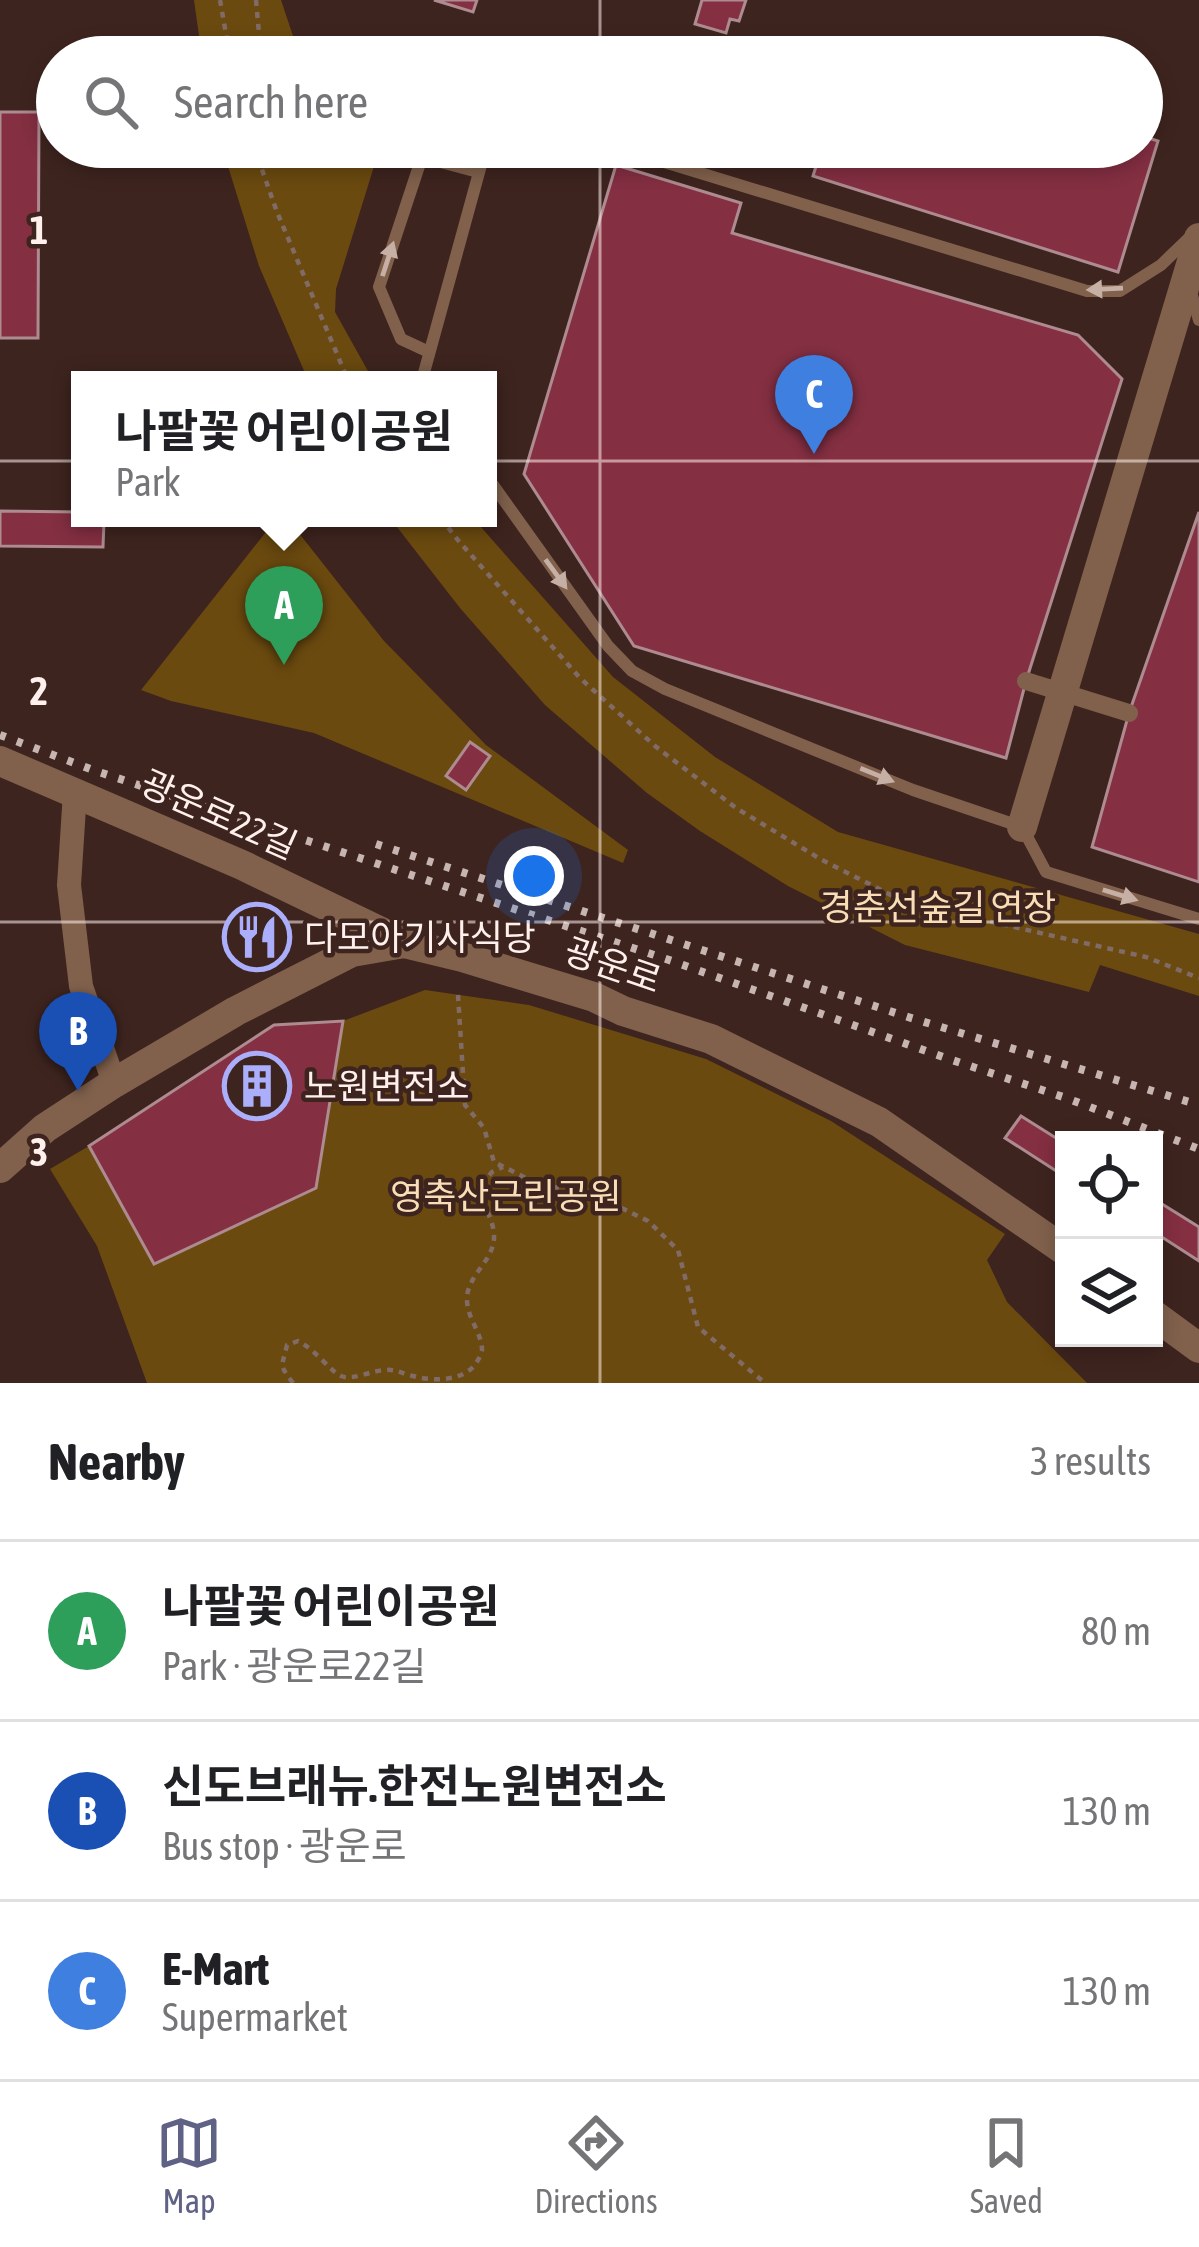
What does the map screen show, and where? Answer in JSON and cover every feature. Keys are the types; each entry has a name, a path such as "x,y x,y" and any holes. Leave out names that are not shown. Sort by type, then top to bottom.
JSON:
{"street":[{"path":"1022,827 1199,238"},
{"path":"1026,682 1129,712"},
{"name":"광운로22길","path":"0,761 242,865 404,943"},
{"path":"75,792 69,885 81,986 114,1083"},
{"name":"광운로","path":"0,1168 45,1128 236,1012 352,952 404,943 594,997 711,1039 879,1122 1055,1244"},
{"path":"1163,1322 1199,1348"}],"lane":[{"path":"418,168 379,287 401,339 429,352"},
{"path":"463,168 478,172"},
{"path":"424,371 479,168"},
{"path":"684,168 1087,291 1120,291 1161,266 1199,228"},
{"path":"1187,277 1199,320"},
{"path":"497,491 608,646 632,671 665,689 914,790 1022,827 1046,872 1199,919"}],"path":[{"path":"220,0 226,36"},
{"path":"256,0 259,36"},
{"path":"261,168 344,371"},
{"path":"449,527 580,678 655,746 736,808 822,860 893,896 1146,958 1199,978"},
{"path":"458,995 465,1106 484,1128 494,1162 536,1183 599,1197 648,1221 678,1250 698,1327 765,1383"},
{"path":"293,1383 280,1363 287,1345 298,1341 344,1378 391,1369 417,1378 449,1379 474,1366 482,1347 469,1317 467,1292 494,1240 493,1223 479,1187 503,1167"}],"green space":[{"path":"194,0 281,0 293,36 199,36"},
{"path":"229,168 373,168 336,289 335,312 368,371 304,371 259,266"},
{"path":"270,527 294,527 384,641 486,745 628,850 623,863 314,733 141,690"},
{"name":"경춘선숲길 연장","path":"397,527 481,527 613,677 715,757 838,832 1199,934 1199,996 1100,965 1089,992 905,945 788,886 647,793 545,705"},
{"name":"영축산근린공원","path":"425,990 529,1005 706,1059 831,1121 1005,1234 987,1260 1007,1302 1087,1383 147,1383 97,1246 50,1169 89,1146 155,1264 315,1188 343,1021"}],"building":[{"path":"434,0 477,0 473,12"},
{"path":"702,0 746,0 739,21 730,19 726,33 695,24"},
{"path":"0,112 36,112 38,338 0,338"},
{"path":"615,168 741,203 732,233 1078,335 1122,379 1006,758 634,646 524,474"},
{"path":"815,168 1150,168 1118,272 813,176"},
{"path":"0,511 71,512 71,527 104,527 103,547 0,546"},
{"path":"1199,512 1199,882 1092,847 1129,713"},
{"path":"470,742 490,756 466,790 446,776"},
{"name":"노원변전소","path":"343,1021 316,1188 154,1264 89,1146 274,1025"},
{"path":"1021,1116 1055,1137 1055,1170 1005,1138"},
{"path":"1163,1205 1199,1227 1199,1261 1163,1238"}],"railway":[{"path":"0,735 672,961 1199,1149"},
{"path":"376,844 908,1017 1199,1105"}],"place":[{"name":"E-Mart","path":"814,454"},
{"name":"나팔꽃 어린이공원","path":"284,665"},
{"name":"다모아기사식당","path":"257,937"},
{"name":"노원변전소","path":"257,1086"},
{"name":"신도브래뉴.한전노원변전소","path":"78,1091"}]}
